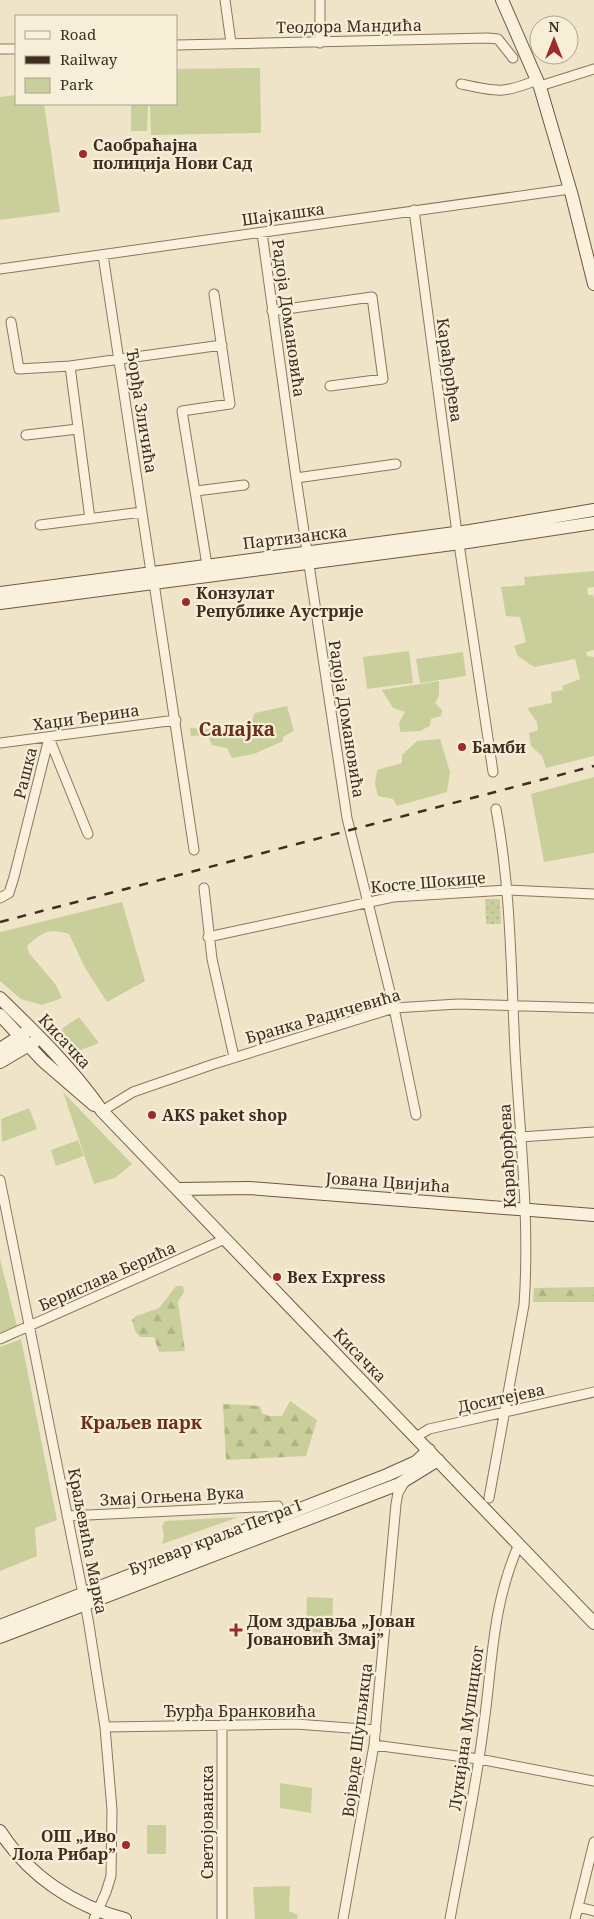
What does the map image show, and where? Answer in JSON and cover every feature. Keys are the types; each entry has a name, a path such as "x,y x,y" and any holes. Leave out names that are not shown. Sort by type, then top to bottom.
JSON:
{"street":[{"path":"225,0 231,43"},
{"path":"320,0 320,42"},
{"path":"502,0 539,83 570,189 594,284"},
{"name":"Теодора Мандића","path":"178,45 488,38 498,39 512,58"},
{"path":"0,49 15,49"},
{"path":"461,84 503,92 594,69"},
{"name":"Шајкашка","path":"0,270 570,189"},
{"name":"Карађорђева","path":"414,210 458,538 493,772"},
{"name":"Радоја Домановића","path":"262,233 296,478 347,818 366,902 394,1008 416,1115"},
{"name":"Ђорђа Зличића","path":"103,255 176,720 188,819 194,850"},
{"path":"207,565 182,411 230,404 214,294"},
{"path":"272,311 372,297 383,379 330,386"},
{"path":"11,322 19,369 70,366 222,345"},
{"path":"70,366 90,519"},
{"path":"26,435 78,429"},
{"path":"296,478 396,464"},
{"path":"196,491 244,485"},
{"name":"Партизанска","path":"458,538 594,510"},
{"path":"40,525 142,512"},
{"name":"Партизанска","path":"0,593 153,577 458,538 594,523"},
{"name":"Партизанска","path":"0,603 153,577 207,565 308,557"},
{"name":"Хаџи Ђерина","path":"0,743 176,720"},
{"path":"49,738 88,834"},
{"name":"Рашка","path":"0,898 9,893 14,877 49,738"},
{"name":"Карађорђева","path":"489,1498 524,1306 525,1209 507,890 496,809"},
{"path":"204,888 208,937 234,1057"},
{"name":"Косте Шокице","path":"208,937 393,897 507,890 594,894"},
{"name":"Кисачка","path":"0,998 87,1089 102,1110 594,1623"},
{"name":"Бранка Радичевића","path":"102,1110 133,1092 234,1057 394,1008 458,1004 594,1008"},
{"name":"Кисачка","path":"0,1015 66,1083 102,1110"},
{"path":"0,1062 24,1041 36,1034"},
{"path":"0,1049 24,1041"},
{"path":"520,1137 594,1132"},
{"name":"Краљевића Марка","path":"0,1180 84,1599 104,1727 112,1810 111,1876 96,1915"},
{"name":"Јована Цвијића","path":"179,1189 250,1188 594,1215"},
{"name":"Берислава Берића","path":"0,1339 225,1239"},
{"name":"Доситејева","path":"416,1437 429,1429 594,1392"},
{"name":"Булевар краља Петра I","path":"0,1637 84,1599 394,1472 416,1462 429,1450"},
{"name":"Булевар краља Петра I","path":"0,1626 84,1599 379,1492 406,1481 438,1460"},
{"name":"Војводе Шупљикца","path":"343,1919 376,1730 396,1504 398,1493 406,1481"},
{"path":"379,1492 391,1495 396,1504"},
{"name":"Змај Огњена Вука","path":"67,1516 278,1506"},
{"name":"Лукијана Мушицког","path":"450,1919 480,1759 496,1614 505,1581 519,1544"},
{"name":"Ђурђа Бранковића","path":"104,1727 296,1724 376,1730"},
{"name":"Светојованска","path":"222,1725 222,1919"},
{"path":"374,1745 480,1759 594,1781"},
{"path":"0,1832 23,1862 39,1876 96,1915 125,1919"},
{"path":"575,1919 594,1842"},
{"path":"578,1907 594,1910"}],"green space":[{"path":"260,68 261,133 151,135 150,105 178,105 178,69"},
{"path":"15,95 15,105 44,105 60,212 0,220 0,97"},
{"path":"131,105 148,105 147,131 131,131"},
{"path":"594,571 594,587 587,588 588,595 593,595 594,599 594,650 586,652 587,656 594,657 594,756 546,768 542,756 531,746 529,733 538,730 537,722 527,708 552,703 551,692 563,690 562,686 580,679 575,659 534,667 518,656 514,646 526,642 520,617 506,616 501,587 525,585 524,577"},
{"path":"409,651 413,683 367,689 363,657"},
{"path":"463,652 466,676 420,683 416,659"},
{"path":"439,681 439,696 435,703 442,710 441,716 431,719 430,726 420,731 400,732 399,723 405,712 393,708 382,690"},
{"path":"287,706 294,731 283,737 283,741 254,754 232,758 227,748 212,745 208,735 191,736 190,728 223,730 251,722 255,713"},
{"path":"440,739 450,772 447,792 397,806 393,799 378,796 375,784 377,770 402,763 402,755 417,741"},
{"path":"594,777 594,853 544,862 531,794"},
{"path":"485,899 500,899 501,924 486,924"},
{"path":"122,902 145,981 107,1002 85,968 69,934 51,931 37,937 27,946 29,953 56,985 62,998 42,1005 21,999 0,981 0,932"},
{"path":"79,1017 99,1043 78,1051 68,1046 61,1035 63,1028"},
{"path":"63,1092 132,1164 115,1178 94,1184"},
{"path":"29,1108 37,1129 2,1142 1,1119"},
{"path":"78,1140 84,1156 56,1166 51,1150"},
{"path":"0,1259 17,1326 0,1333"},
{"path":"176,1286 183,1286 184,1291 178,1302 185,1351 159,1352 154,1337 140,1337 135,1331 132,1320 136,1316 159,1308"},
{"path":"594,1287 594,1302 533,1302 534,1288"},
{"path":"21,1339 57,1520 35,1528 37,1556 0,1571 0,1347"},
{"path":"290,1401 317,1420 306,1456 226,1460 223,1404 260,1406 262,1413 269,1416 282,1416"},
{"path":"239,1517 162,1544 164,1536 162,1526 165,1521"},
{"path":"307,1597 333,1598 332,1633 306,1632"},
{"path":"280,1783 312,1788 311,1813 280,1808"},
{"path":"147,1825 166,1825 166,1854 147,1854"},
{"path":"290,1886 289,1911 298,1915 297,1919 255,1919 253,1887"}],"railway":[{"path":"0,922 594,766"}],"place":[{"name":"Саобраћајна полиција Нови Сад","path":"83,154"},
{"name":"Конзулат Републике Аустрије","path":"186,602"},
{"name":"Бамби","path":"462,747"},
{"name":"AKS paket shop","path":"152,1115"},
{"name":"Bex Express","path":"277,1277"},
{"name":"Дом здравља „Јован Јовановић Змај”","path":"236,1630"},
{"name":"ОШ „Иво Лола Рибар”","path":"126,1845"}],"district":[{"name":"Салајка","path":"237,729"},
{"name":"Краљев парк","path":"141,1422"}]}
